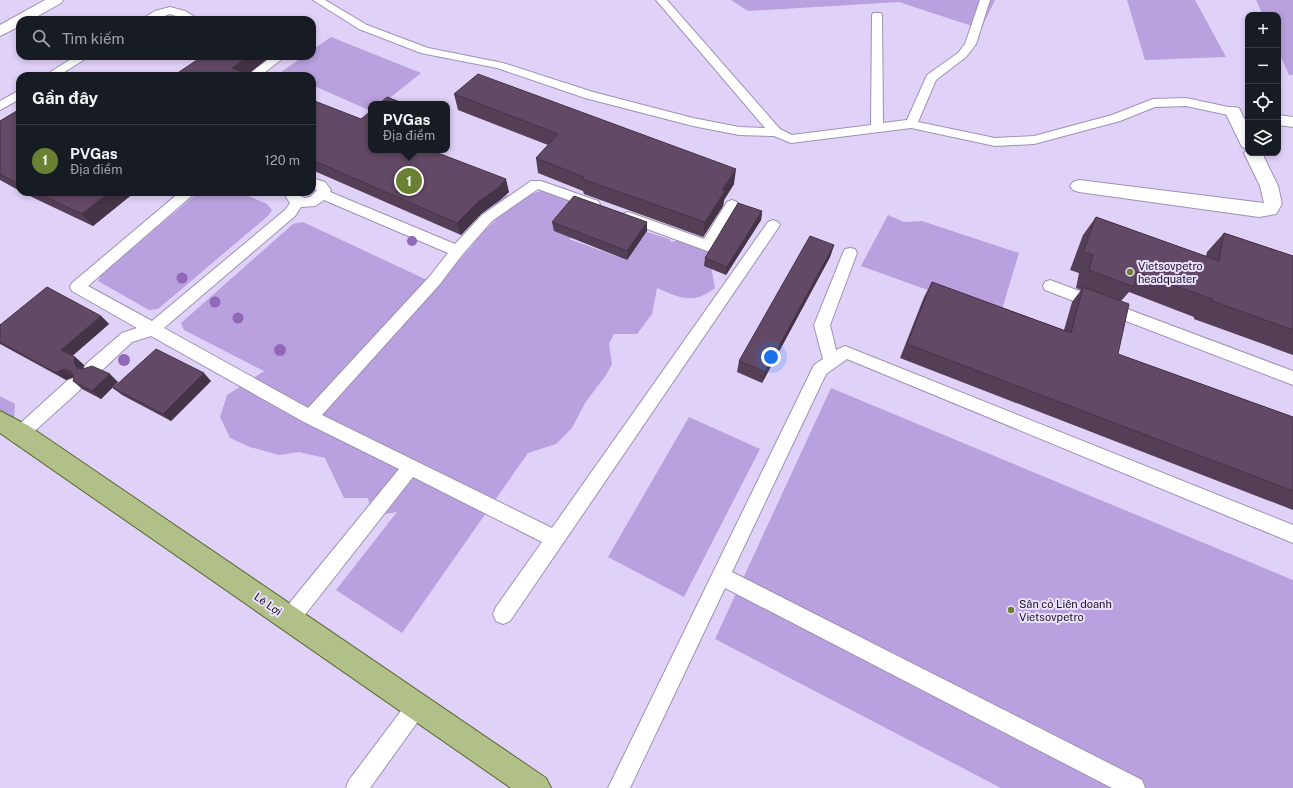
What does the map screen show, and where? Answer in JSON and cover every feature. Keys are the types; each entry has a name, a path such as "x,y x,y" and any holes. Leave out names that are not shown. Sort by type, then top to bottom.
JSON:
{"main road":[{"name":"Lê Lợi","path":"10,427 536,788"}],"street":[{"path":"27,16 56,0"},
{"path":"0,31 16,22"},
{"path":"1240,113 1245,132"},
{"path":"1281,120 1293,122"},
{"path":"1079,186 1259,210 1269,209 1273,204 1269,186 1254,156"}],"lane":[{"path":"318,0 363,27 425,51 499,65 589,94 694,122 739,131 776,132 791,139 911,124 995,142 1034,140 1116,118 1153,103 1186,102 1240,113"},
{"path":"661,0 776,132"},
{"path":"911,124 930,78 962,55 970,44 985,0"},
{"path":"153,16 164,10 181,13 187,16"},
{"path":"877,15 877,128"},
{"path":"57,72 77,60"},
{"path":"258,72 274,60"},
{"path":"0,106 16,96"},
{"path":"316,183 323,187 323,194"},
{"path":"310,418 435,280 457,251 487,218 536,184 603,208"},
{"path":"92,369 126,337 153,329 290,213 296,197 312,202 323,194"},
{"path":"323,194 457,251"},
{"path":"184,196 77,287 310,418 556,539"},
{"path":"618,213 706,246 732,205"},
{"path":"503,614 773,225"},
{"path":"832,361 822,325 850,253"},
{"path":"1050,286 1293,378"},
{"path":"619,788 820,370 844,352 1293,534"},
{"path":"10,427 74,385"},
{"path":"290,618 411,467"},
{"path":"720,576 1134,788"},
{"path":"358,788 417,706"}],"shaded area":[{"path":"731,0 995,0 981,29 899,2 748,11"},
{"path":"1127,0 1195,0 1226,57 1145,60"},
{"path":"1256,0 1293,0 1293,75 1289,75 1281,57 1281,12 1262,12"},
{"path":"331,37 421,73 386,101 368,101 368,110 316,87 316,72 281,72 298,60 316,60 316,47"},
{"path":"555,186 563,187 585,197 583,233 569,239 627,260 647,232 669,239 671,242 680,240 708,250 715,288 700,297 686,298 673,295 657,288 652,314 637,334 614,334 609,344 612,364 606,375 585,403 572,428 556,444 528,453 402,633 336,590 397,512 372,516 368,498 344,498 325,458 299,452 279,455 250,447 230,438 220,417 227,395 264,371 184,330 181,323 293,224 303,222 427,280 364,365 473,245 474,241 495,221 494,205 506,195 529,195"},
{"path":"194,196 248,196 267,204 272,210 269,215 158,309 149,310 98,281 101,275"},
{"path":"888,215 904,222 922,221 1019,253 1000,316 861,266"},
{"name":"Sân cỏ Liên doanh Vietsovpetro","path":"831,388 1293,580 1293,788 1001,788 715,639"},
{"path":"0,396 15,404 14,419 0,433"},
{"path":"689,417 760,449 684,597 608,557"}],"building":[{"path":"197,60 243,60 232,68 242,72 179,72"},
{"path":"478,74 736,169 722,190 725,191 705,222 582,179 584,177 536,158 558,134 454,94"},
{"path":"387,97 397,101 382,101"},
{"path":"316,102 361,119 368,113 368,153 438,153 506,179 498,188 478,202 457,223 316,162"},
{"path":"16,111 16,183 0,174 0,121"},
{"path":"44,196 105,196 82,214"},
{"path":"574,196 647,222 627,251 552,222"},
{"path":"738,203 762,211 727,267 705,258"},
{"path":"1096,217 1219,261 1224,233 1293,256 1293,330 1137,272 1134,287 1089,270 1093,255 1083,252"},
{"path":"810,236 834,245 765,372 739,361"},
{"path":"932,282 1071,333 1083,287 1129,304 1118,354 1293,417 1293,491 907,344"},
{"path":"47,287 101,316 61,350 75,357 74,362 77,368 83,369 92,366 110,374 92,391 73,381 74,377 71,371 64,369 56,373 0,342 0,325"},
{"path":"156,349 204,373 163,414 113,388"}],"place":[{"name":"PVGas","path":"409,181"},
{"name":"Vietsovpetro headquater","path":"1130,272"},
{"name":"Sân cỏ Liên doanh Vietsovpetro","path":"1011,610"}]}
